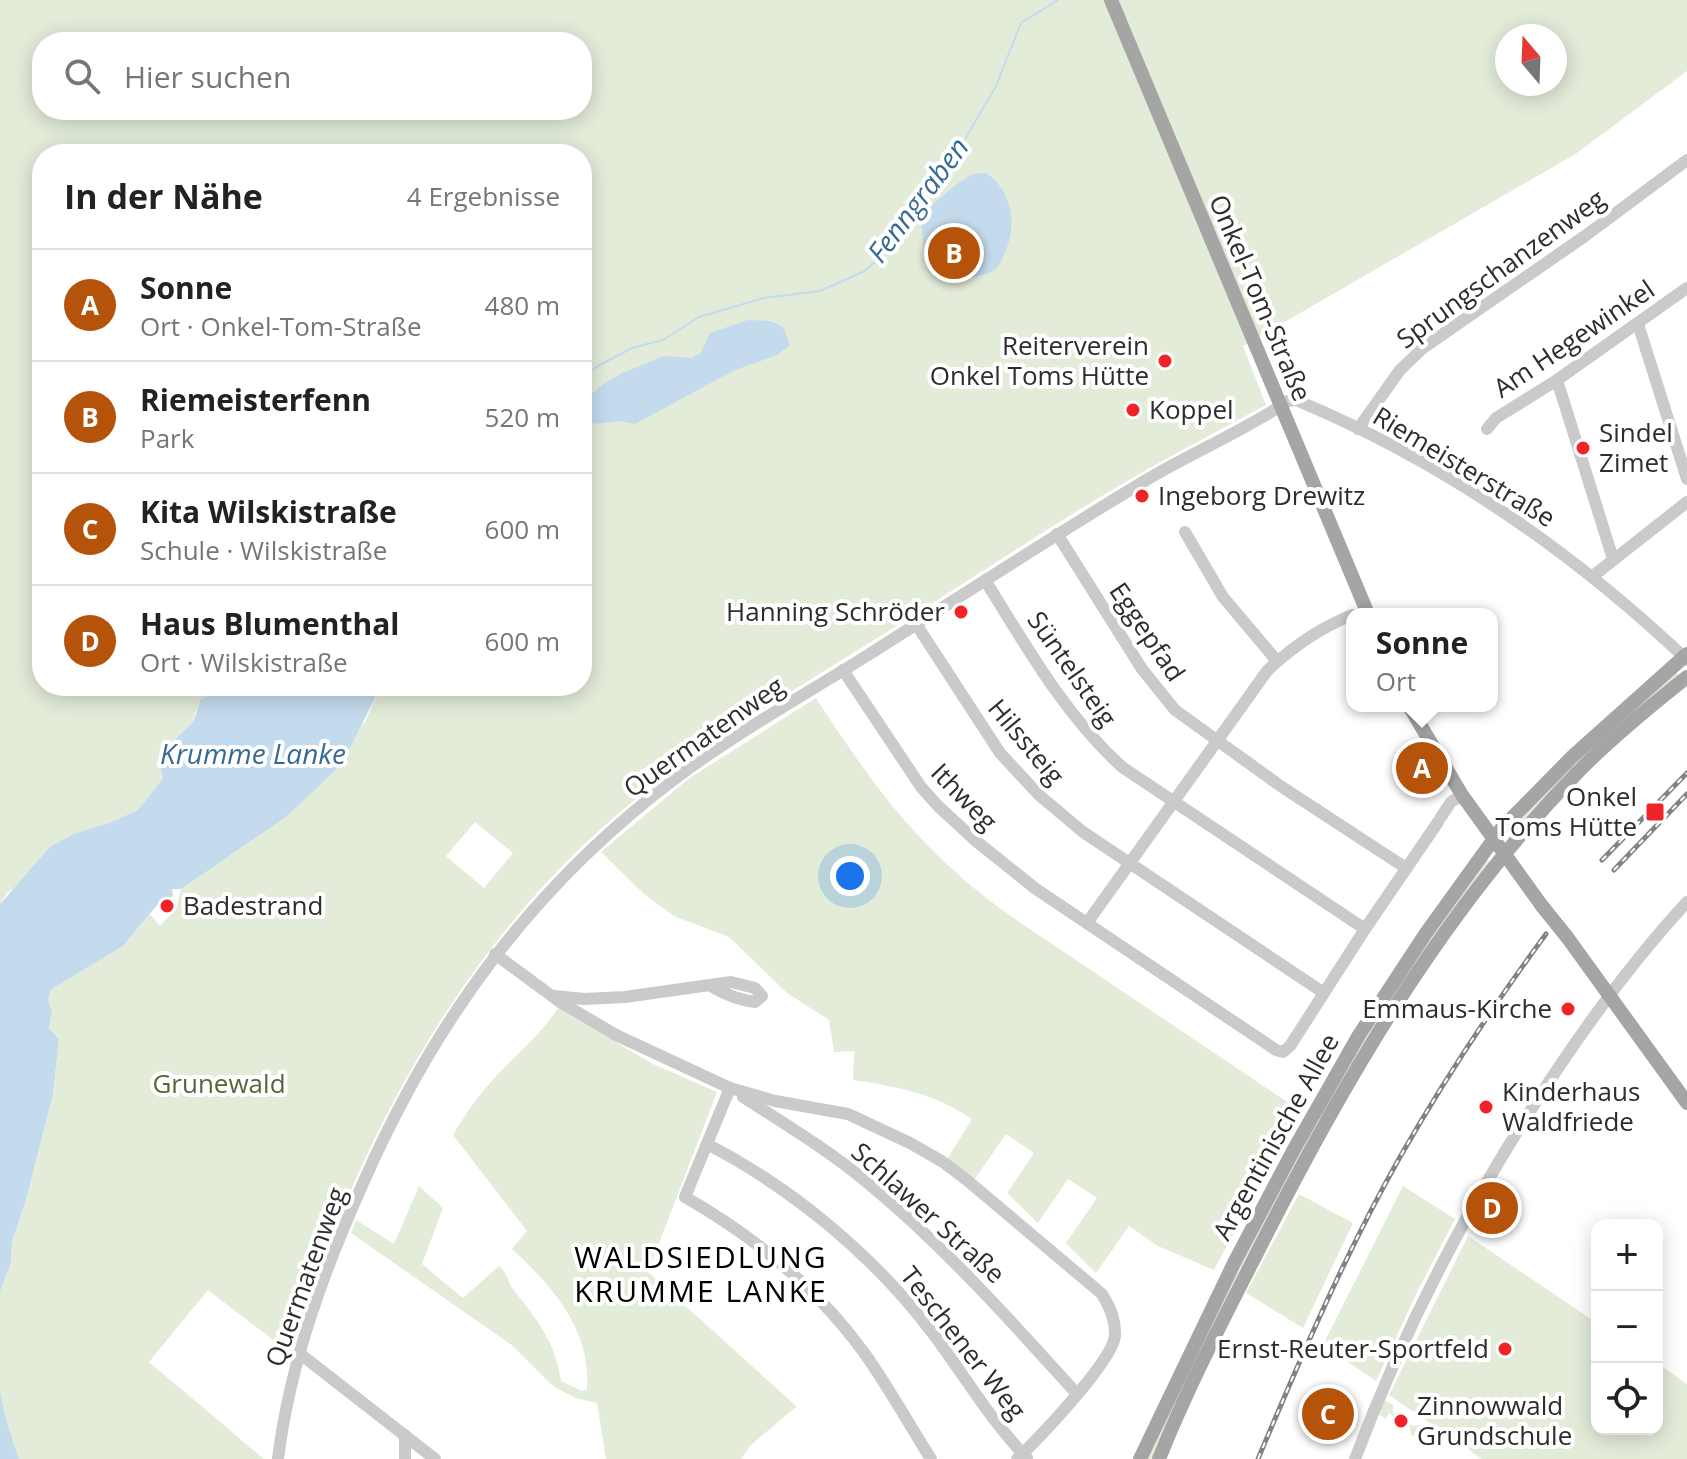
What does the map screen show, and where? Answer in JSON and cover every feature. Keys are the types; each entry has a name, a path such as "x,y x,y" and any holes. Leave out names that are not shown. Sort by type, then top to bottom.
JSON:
{"main road":[{"name":"Onkel-Tom-Straße","path":"1111,0 1279,407 1358,608"},
{"name":"Argentinische Allee","path":"1140,1459 1234,1263 1293,1151 1382,998 1493,840 1573,756 1686,657"},
{"name":"Argentinische Allee","path":"1159,1459 1218,1329 1312,1147 1406,990 1504,854 1585,765 1687,677"},
{"path":"1413,712 1493,840 1687,1103"}],"street":[{"name":"Sprungschanzenweg","path":"1358,429 1400,370 1423,348 1585,236 1687,160"},
{"name":"Am Hegewinkel","path":"1487,429 1496,418 1557,380 1687,288"},
{"path":"1638,324 1687,479"},
{"path":"1557,380 1613,559"},
{"name":"Riemeisterstraße","path":"1279,407 1296,400 1410,456 1491,503 1593,576 1686,657"},
{"name":"Quermatenweg","path":"278,1459 288,1395 320,1287 386,1133 441,1033 495,954 560,880 633,812 684,772 1057,534 1165,469 1279,407"},
{"path":"1593,576 1687,502"},
{"path":"1185,532 1223,597 1277,661"},
{"name":"Eggepfad","path":"1057,534 1142,669 1186,720 1406,868"},
{"name":"Süntelsteig","path":"985,580 1049,682 1084,730 1122,767 1365,929"},
{"path":"1087,923 1256,684 1277,661 1316,632 1346,619"},
{"name":"Hilssteig","path":"916,624 1000,753 1061,814 1324,993"},
{"name":"Ithweg","path":"843,670 905,766 938,806 1014,874 1283,1052 1290,1046 1451,802 1462,795"},
{"path":"1355,1459 1384,1382 1422,1299 1464,1220 1536,1101 1608,996 1687,902"},
{"path":"495,954 551,996 616,1035 730,1088 775,1101 848,1114 943,1162 1102,1294 1111,1308 1113,1320 1115,1335 1110,1349 1077,1394 1022,1457"},
{"path":"551,996 602,998 711,986"},
{"path":"730,1088 685,1197 770,1254 831,1314 866,1356 931,1459"},
{"name":"Schlawer Straße","path":"730,1088 867,1182 974,1281 1077,1394"},
{"name":"Teschener Weg","path":"707,1144 800,1203 882,1274 931,1330 1022,1457"},
{"path":"299,1353 435,1459"},
{"path":"405,1435 405,1459"}],"green space":[{"name":"Grunewald","path":"0,0 1687,0 1687,71 1577,153 1243,346 1266,405 1083,508 761,710 637,798 575,854 518,915 468,980 423,1049 383,1122 348,1197 290,1353 208,1290 149,1362 264,1459 19,1459 0,1390 0,1292 11,1263 12,1242 53,1094 59,1039 49,1028 52,1011 48,1001 49,990 123,946 150,914 160,926 176,909 181,889 215,865 365,722 377,696 592,696 592,144 32,144 32,696 207,696 195,712 193,722 158,756 163,778 138,810 109,823 7,893 0,904","holes":["475,822 513,853 484,888 446,856"]},
{"path":"1675,671 1681,676 1512,838 1507,831"},
{"path":"816,698 902,818 980,893 1299,1110 1214,1270 1158,1246 1129,1226 1096,1273 1066,1243 1097,1198 1068,1179 1038,1223 1007,1193 1034,1153 1006,1134 974,1180 946,1161 972,1119 915,1092 853,1080 854,1051 834,1052 829,1020 787,993 729,937 674,916 645,895 601,852 688,779"},
{"path":"1486,857 1491,863 1322,1120 1317,1118 1367,1031"},
{"path":"558,1008 653,1064 717,1092 648,1272 796,1407 752,1444 741,1459 606,1459 597,1403 575,1398 553,1386 513,1346 351,1233 356,1220 394,1244 419,1186 443,1208 422,1264 463,1298 499,1266 545,1333 555,1355 561,1381 582,1391 587,1389 587,1367 576,1328 555,1294 512,1249 527,1231 453,1135 485,1088 537,1035"},
{"path":"1313,1125 1318,1128 1152,1459 1146,1459 1214,1312"},
{"path":"1403,1186 1455,1219 1376,1381 1323,1345"},
{"path":"1299,1194 1353,1223 1303,1328 1246,1293"},
{"name":"Ernst-Reuter-Sportfeld","path":"1468,1236 1591,1319 1591,1435 1663,1435 1663,1367 1687,1384 1687,1459 1482,1459 1389,1395"},
{"path":"1384,1400 1393,1405 1393,1412 1412,1426 1421,1425 1422,1429 1417,1435 1411,1436 1410,1428 1389,1413 1386,1419 1378,1414"}],"water":[{"path":"986,173 1002,189 1010,208 1011,229 1006,250 995,269 956,279 924,250 921,221 927,209 954,186 972,174"},
{"path":"748,320 770,321 783,327 790,345 777,355 735,370 635,424 592,422 592,394 602,385 664,356 692,358 701,352 710,333"},
{"name":"Krumme Lanke","path":"209,696 376,696 342,764 287,816 181,889 172,889 173,896 158,904 123,946 50,990 48,1001 52,1011 49,1028 59,1039 53,1094 12,1242 11,1263 0,1292 0,904 50,847 74,834 138,810 163,778 158,756 193,722 201,699"},
{"path":"0,1390 5,1416 19,1459 0,1459"}],"waterway":[{"name":"Fenngraben","path":"592,370 632,348 663,340 699,317 764,298 820,291 865,271 888,250 921,187 964,141 996,86 1021,23 1058,0"}],"railway":[{"path":"1602,860 1687,773"},
{"path":"1614,870 1687,794"},
{"path":"1258,1459 1324,1306 1380,1194 1452,1072 1546,934"}],"place":[{"name":"Riemeisterfenn","path":"954,253"},
{"name":"Reiterverein Onkel Toms Hütte","path":"1165,361"},
{"name":"Koppel","path":"1133,410"},
{"name":"Sindel Zimet","path":"1583,448"},
{"name":"Ingeborg Drewitz","path":"1142,496"},
{"name":"Hanning Schröder","path":"961,612"},
{"name":"Sonne","path":"1422,768"},
{"name":"Onkel Toms Hütte","path":"1655,812"},
{"name":"Badestrand","path":"167,906"},
{"name":"Emmaus-Kirche","path":"1568,1009"},
{"name":"Kinderhaus Waldfriede","path":"1486,1107"},
{"name":"Haus Blumenthal","path":"1492,1208"},
{"name":"Ernst-Reuter-Sportfeld","path":"1505,1349"},
{"name":"Kita Wilskistraße","path":"1328,1414"},
{"name":"Zinnowwald Grundschule","path":"1401,1421"}],"district":[{"name":"WALDSIEDLUNG KRUMME LANKE","path":"701,1275"}]}
